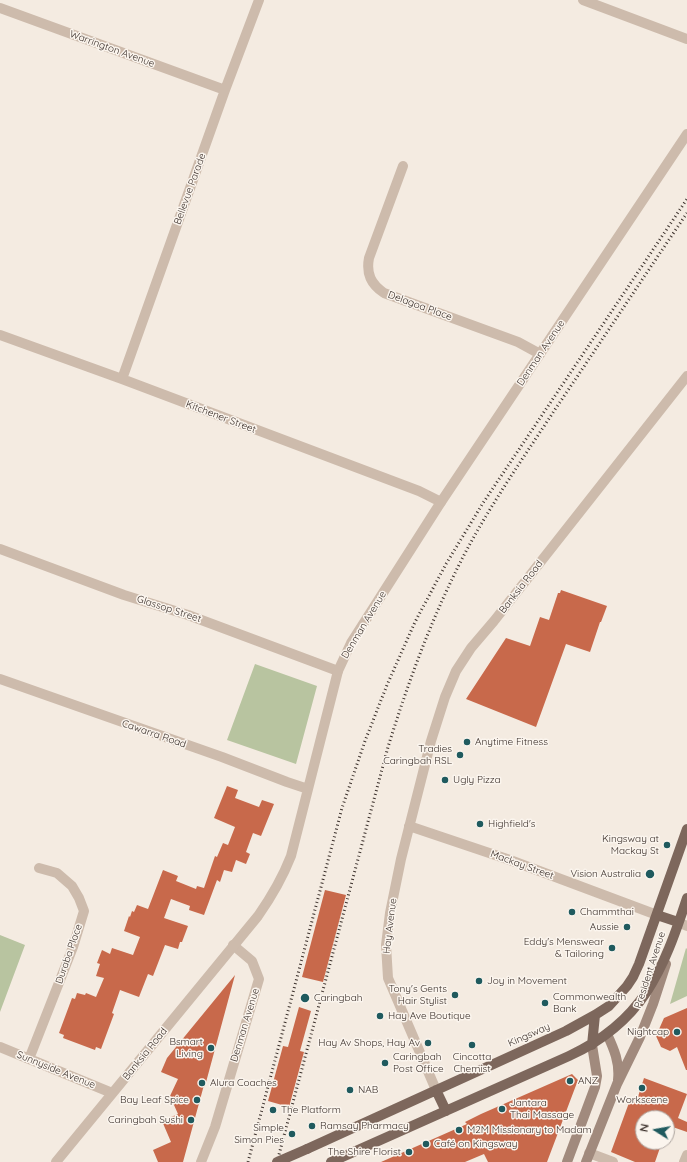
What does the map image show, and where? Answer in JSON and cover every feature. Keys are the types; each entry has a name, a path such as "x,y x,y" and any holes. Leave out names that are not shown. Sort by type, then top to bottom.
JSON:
{"main road":[{"name":"Kingsway","path":"277,1162 566,1031 595,1015 619,996 633,977 639,964 687,828"},
{"path":"331,1162 592,1045 607,1034 629,1015 648,990 661,967 680,926 687,898"},
{"path":"657,915 680,926"},
{"name":"President Avenue","path":"588,1158 617,1084 629,1062 653,1004 680,926"},
{"path":"567,1162 596,1081 592,1045 595,1015"},
{"name":"President Avenue","path":"595,1015 607,1034 618,1064 617,1084"},
{"path":"436,1090 446,1111"},
{"path":"573,1147 588,1158"}],"street":[{"name":"Bellevue Parade","path":"122,379 225,90 259,0"},
{"path":"583,0 687,39"},
{"name":"Warrington Avenue","path":"0,8 225,90"},
{"name":"Denman Avenue","path":"201,1162 215,1127 259,979 252,961 233,945 271,898 282,879 291,856 338,671 351,643 441,502 687,134"},
{"name":"Delagoa Place","path":"403,166 369,258 368,272 373,284 384,293 518,342 540,354"},
{"name":"Kitchener Street","path":"0,335 122,379 419,491 441,502"},
{"name":"Banksia Road","path":"409,826 445,697 456,671 471,648 494,621 687,376"},
{"name":"Glassop Street","path":"0,549 124,595 188,615 338,671"},
{"name":"Cawarra Road","path":"0,679 287,782 308,788"},
{"name":"Mackay Street","path":"409,826 510,860 657,915"},
{"name":"Hay Avenue","path":"409,826 390,913 386,945 386,961 388,978 436,1090"},
{"name":"Duraba Place","path":"29,1059 73,947 84,911 72,886 57,874 39,868"},
{"name":"Banksia Road","path":"56,1162 233,945"},
{"name":"Sunnyside Avenue","path":"0,1047 112,1093"},
{"path":"684,1162 687,1155"},
{"path":"588,1158 612,1162"}],"green space":[{"path":"255,664 317,686 296,764 227,740"},
{"path":"0,935 25,945 0,1012"},
{"path":"686,948 687,996 670,1004"}],"building":[{"path":"561,590 607,606 590,652 566,644 536,727 466,699 506,638 530,646 540,617 549,620 558,593 560,593"},
{"path":"227,786 238,790 235,798 259,807 262,800 274,804 261,836 253,833 246,852 250,854 246,864 236,860 232,872 224,870 220,882 217,880 204,915 189,910 190,906 171,899 164,918 188,926 182,942 180,942 178,949 165,945 153,976 148,974 139,997 120,990 112,1013 114,1014 101,1049 96,1047 95,1050 63,1038 64,1035 59,1033 72,998 75,999 77,993 85,995 86,993 96,997 104,978 96,976 100,964 97,963 102,950 110,954 112,948 133,955 140,937 124,931 129,916 130,917 132,911 134,912 137,905 148,909 163,870 178,876 176,881 196,889 197,886 204,888 215,856 217,857 223,843 228,845 235,827 214,818"},
{"path":"325,890 346,895 323,982 302,977"},
{"path":"235,975 183,1162 158,1162 153,1150 171,1142 162,1121 178,1114 170,1096 178,1079 161,1072 167,1058"},
{"path":"299,1007 311,1011 300,1051 304,1052 289,1107 268,1101 283,1046 288,1047"},
{"path":"687,1008 686,1070 677,1047 670,1051 661,1047 656,1036 664,1018"},
{"path":"572,1074 578,1080 547,1162 488,1162 484,1154 465,1162 381,1162 467,1124 465,1122 481,1114"},
{"path":"644,1078 687,1094 678,1118 687,1122 687,1132 675,1128 675,1110 635,1110 635,1150 659,1150 655,1162 635,1162 611,1152 630,1100 636,1103"}],"railway":[{"path":"248,1162 342,808 365,741 387,685 415,622 446,564 483,503 687,199"},
{"path":"277,1162 388,747 410,680 436,614 478,529 503,488 687,213"}],"place":[{"name":"Anytime Fitness","path":"467,742"},
{"name":"Tradies Caringbah RSL","path":"460,755"},
{"name":"Ugly Pizza","path":"445,780"},
{"name":"Highfield's","path":"480,824"},
{"name":"Kingsway at Mackay St","path":"667,845"},
{"name":"Vision Australia","path":"650,874"},
{"name":"Chammthai","path":"572,912"},
{"name":"Aussie","path":"627,927"},
{"name":"Eddy's Menswear & Tailoring","path":"612,948"},
{"name":"Joy in Movement","path":"479,981"},
{"name":"Tony's Gents Hair Stylist","path":"455,995"},
{"name":"Caringbah","path":"305,998"},
{"name":"Commonwealth Bank","path":"545,1003"},
{"name":"Hay Ave Boutique","path":"380,1016"},
{"name":"Nightcap","path":"677,1032"},
{"name":"Hay Av Shops, Hay Av","path":"428,1043"},
{"name":"Cincotta Chemist","path":"472,1045"},
{"name":"Bsmart Living","path":"211,1048"},
{"name":"Caringbah Post Office","path":"385,1063"},
{"name":"ANZ","path":"570,1081"},
{"name":"Alura Coaches","path":"202,1083"},
{"name":"Workscene","path":"642,1088"},
{"name":"NAB","path":"350,1090"},
{"name":"Bay Leaf Spice","path":"197,1100"},
{"name":"Jantara Thai Massage","path":"502,1109"},
{"name":"The Platform","path":"273,1110"},
{"name":"Caringbah Sushi","path":"191,1120"},
{"name":"Ramsay Pharmacy","path":"312,1126"},
{"name":"M2M Missionary to Madam","path":"459,1130"},
{"name":"Simple Simon Pies","path":"292,1134"},
{"name":"Café on Kingsway","path":"426,1144"},
{"name":"The Shire Florist","path":"409,1152"}]}
